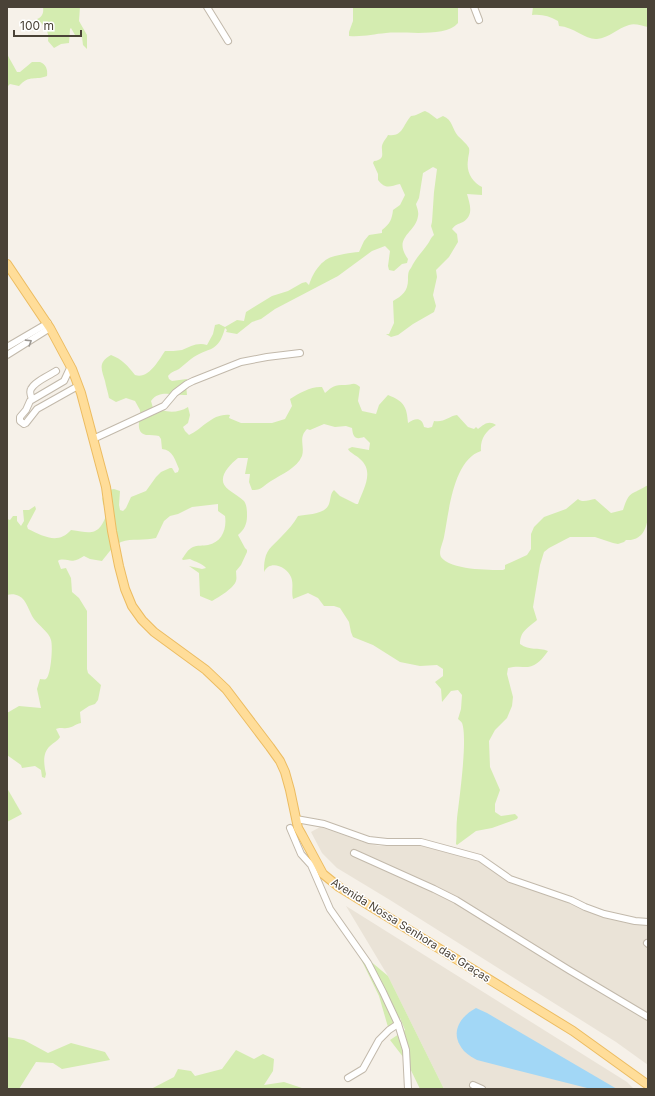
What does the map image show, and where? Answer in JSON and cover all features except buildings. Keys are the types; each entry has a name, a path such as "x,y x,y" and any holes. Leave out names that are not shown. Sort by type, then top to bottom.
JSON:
{"main road":[{"name":"Avenida Nossa Senhora das Graças","path":"7,264 49,326 70,366 78,386 106,487 112,531 119,566 125,589 132,606 142,620 154,632 206,670 226,689 280,761 290,790 298,828 323,874 329,880 573,1031 635,1074 648,1086"}],"street":[{"path":"207,7 228,41"},
{"path":"475,7 479,20"},
{"path":"7,347 49,326"},
{"path":"7,355 49,326"},
{"path":"93,439 164,406 175,393 193,381 241,362 300,353"},
{"path":"70,366 64,380 29,402 26,410 20,417 20,421 24,424 28,422 33,412 41,406 78,386"},
{"path":"32,399 30,394 31,389 56,371"},
{"path":"296,819 324,824 369,840 387,842 421,842 480,858 510,879 523,884 571,900 604,914 635,921 648,922"},
{"path":"290,828 301,854 311,865 330,909 368,964 398,1024 406,1050 408,1089"},
{"path":"354,853 456,900 648,1017"},
{"path":"348,1078 363,1069 379,1040 389,1030 398,1024"},
{"path":"473,1085 482,1089"}],"shaded area":[{"path":"320,827 379,846 419,845 479,861 513,884 558,898 580,909 598,915 648,926 648,1065 616,1042 337,868 322,853 311,832"},
{"path":"346,906 627,1082 634,1089 444,1089 388,976"}],"green space":[{"path":"43,7 80,7 79,21 87,35 87,49 83,45 82,37 75,35 71,28 69,43 61,44 54,48 48,41 46,29 37,19 42,14"},
{"path":"353,7 458,7 458,23 452,28 444,31 424,33 381,33 364,36 349,36 353,21"},
{"path":"533,7 648,7 648,27 631,24 606,37 593,39 559,26 558,21 552,18 542,15 532,15"},
{"path":"7,54 17,72 20,72 32,62 40,62 44,64 46,68 47,76 26,80 19,86 10,84 7,87"},
{"path":"425,111 437,119 443,116 451,122 458,136 469,148 468,169 470,176 482,187 482,195 467,194 470,210 469,216 452,229 457,234 458,242 449,257 436,270 437,277 433,295 436,306 434,312 398,335 391,337 386,334 389,334 394,323 393,301 402,295 406,290 409,270 434,235 431,226 437,169 433,167 423,173 419,198 416,204 418,216 416,222 404,240 403,245 404,252 408,259 407,263 402,264 394,271 389,270 388,266 390,251 385,246 372,251 338,276 275,309 261,319 252,322 237,334 226,332 227,330 225,328 216,346 197,355 168,376 172,381 187,379 187,395 163,394 158,395 151,401 153,408 162,411 180,411 188,407 190,415 188,423 183,427 189,435 218,416 224,415 230,415 229,418 241,423 272,423 285,419 292,406 290,399 301,392 322,387 325,393 332,387 353,384 360,387 358,401 362,411 376,414 379,405 388,395 404,405 408,423 418,419 422,421 424,427 428,428 432,427 434,421 441,421 457,415 468,427 474,429 476,427 478,429 487,423 496,425 484,436 481,443 481,451 472,456 464,465 454,488 440,555 453,565 461,567 503,570 505,569 505,565 527,555 531,549 531,534 534,527 544,517 566,509 578,499 584,501 595,499 611,513 623,510 627,499 632,494 648,485 648,520 641,535 635,539 626,540 618,544 595,537 570,537 544,552 540,565 533,607 537,620 523,633 520,644 531,648 548,651 542,659 534,665 528,667 508,668 507,674 513,697 512,706 507,718 495,730 489,741 490,767 500,790 495,804 495,812 501,816 515,814 518,817 517,819 492,828 476,831 457,845 457,822 464,742 462,723 458,719 461,709 462,695 458,690 451,691 442,702 441,689 435,682 443,676 443,669 437,665 420,666 400,662 373,645 353,637 349,622 340,608 334,606 324,606 318,598 308,593 293,599 292,580 286,570 274,565 267,568 264,572 266,555 272,546 289,529 298,516 320,512 327,508 334,490 340,496 358,504 365,487 367,469 360,459 348,449 352,447 369,450 370,443 364,437 355,437 352,428 346,426 335,427 324,424 310,430 307,429 304,432 302,439 302,456 297,464 258,490 252,490 249,482 250,474 245,474 248,458 238,458 230,465 224,473 223,482 229,490 244,501 246,506 246,524 238,535 247,552 241,565 236,571 235,584 212,601 200,596 199,573 189,566 202,569 206,568 190,559 182,559 191,548 208,545 220,538 225,526 225,516 218,511 218,504 192,507 170,516 164,521 156,538 130,540 118,543 102,561 90,559 84,556 76,560 58,561 61,569 66,568 71,578 72,592 79,598 87,611 87,669 88,673 101,685 98,700 95,704 80,712 81,723 69,728 56,729 60,737 47,749 44,759 46,774 45,778 42,777 41,770 35,766 22,768 21,765 7,755 7,713 19,706 41,708 37,689 40,679 46,679 48,677 52,654 52,643 48,634 34,619 24,600 16,595 7,595 7,519 10,520 13,516 17,516 17,521 21,526 24,521 23,510 29,510 35,506 36,509 27,526 28,529 39,534 50,538 56,538 66,535 71,530 86,532 95,531 102,525 108,511 103,504 102,497 105,501 108,490 114,489 120,491 119,505 120,510 123,511 131,497 146,491 161,472 172,468 175,473 178,472 179,469 171,453 162,449 161,439 159,436 146,435 140,431 140,410 135,401 126,398 116,402 109,398 102,370 102,364 111,355 124,363 135,375 144,375 153,368 165,351 182,350 197,344 207,345 213,334 215,325 219,324 225,327 237,320 244,321 246,312 272,296 288,291 302,283 306,282 309,285 315,271 326,260 336,256 359,252 364,241 369,235 382,233 382,230 390,221 393,210 400,205 405,195 400,184 386,186 378,180 378,174 373,163 381,158 383,142 388,135 399,133 411,116"},
{"path":"7,788 22,814 7,822"},
{"path":"356,949 388,976 444,1089 420,1089 407,1062 390,1040 405,1030 400,1018 388,1027 379,996"},
{"path":"7,1037 24,1040 48,1053 71,1043 105,1052 110,1060 62,1069 53,1063 36,1062 19,1089 7,1089"},
{"path":"236,1050 254,1059 263,1054 274,1059 273,1071 264,1085 284,1082 305,1089 151,1089 174,1077 178,1069 191,1071 195,1076 222,1069"}],"water":[{"path":"476,1008 617,1089 591,1089 477,1060 464,1051 457,1038 458,1026 461,1021"}]}
